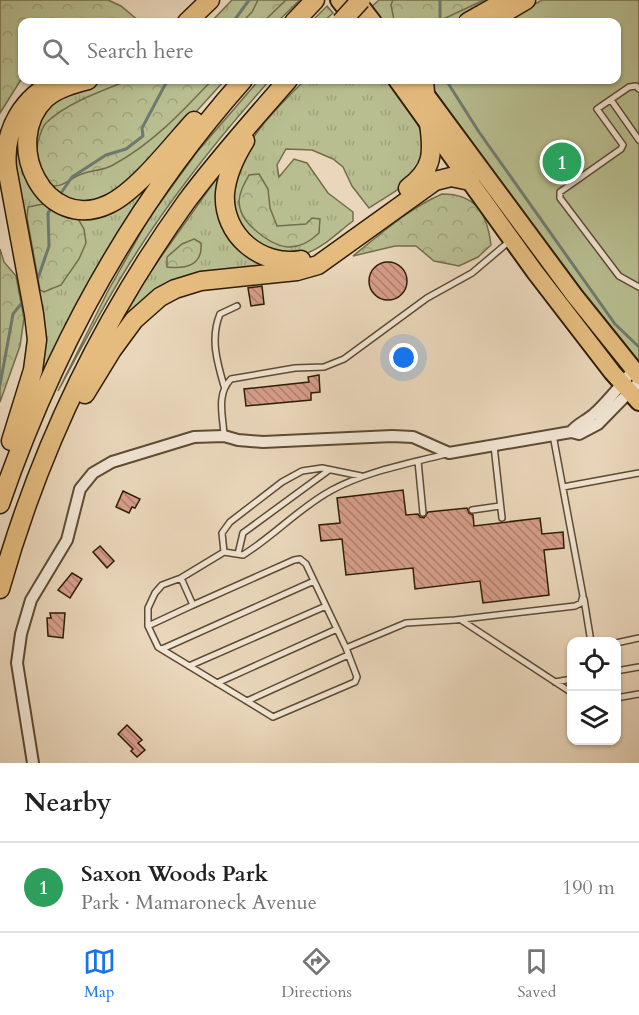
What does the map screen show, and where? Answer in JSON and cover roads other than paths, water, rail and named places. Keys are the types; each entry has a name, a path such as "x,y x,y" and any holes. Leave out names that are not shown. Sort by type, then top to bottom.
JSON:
{"highway":[{"path":"191,18 210,0"},
{"path":"205,18 224,0"},
{"path":"298,18 315,0"},
{"path":"345,18 361,0"},
{"path":"475,18 507,0"},
{"path":"495,18 526,0"},
{"path":"0,477 35,360 37,340 7,168 7,146 13,125 23,106 38,91 51,84"},
{"path":"77,84 52,93 38,105 28,122 23,145 25,162 34,183 57,203 75,208 92,209 105,206 127,193 229,84"},
{"path":"0,504 40,397 98,282 129,229 165,177 204,125 240,84"},
{"path":"285,84 241,147 230,169 225,194 228,217 234,230 249,247 267,258 289,261 317,254 412,185 421,177 430,161 432,148 429,123"},
{"path":"0,589 36,479 92,354 141,268 211,169 285,84"},
{"path":"36,479 112,350 140,314 160,297 183,286 201,281 290,272 311,267 331,257 435,181 451,177 470,181"}],"main road":[{"path":"339,0 353,18"},
{"path":"356,0 370,18"},
{"path":"401,84 558,303 634,381"},
{"path":"421,84 634,381"}],"street":[{"path":"33,763 17,663 21,634 31,600 67,540 80,489 93,473 112,462 194,437 224,436 238,440 263,442 413,437 449,453 494,446 571,432 576,425 584,422 634,381"}],"lane":[{"path":"637,284 619,276 560,198 560,192 621,149 623,145 597,109 629,87 636,86 639,89"},
{"path":"611,100 639,140"},
{"path":"224,386 231,379 241,376 295,368 324,367 344,359 427,298 449,288 472,273 512,239"},
{"path":"224,436 222,397 224,386 215,341 216,325 220,314 237,306"},
{"path":"552,435 590,637"},
{"path":"494,446 502,518"},
{"path":"148,626 300,559 306,564 346,648 357,677 356,682 273,717 158,647 148,626 148,608 155,593 162,585 181,578 224,552 243,555 330,491 363,477 449,453"},
{"path":"418,461 423,513"},
{"path":"224,552 222,533 230,522 282,482 302,471 322,468 363,477"},
{"path":"238,554 243,533 329,470"},
{"path":"562,487 639,473"},
{"path":"472,510 500,506"},
{"path":"181,578 193,605"},
{"path":"162,649 314,581"},
{"path":"346,648 406,622 461,620 575,606 581,603 584,596"},
{"path":"189,666 326,606"},
{"path":"461,620 569,691"},
{"path":"217,683 337,629"},
{"path":"621,641 639,638"},
{"path":"247,701 348,655"},
{"path":"621,670 639,667"},
{"path":"555,682 567,680"},
{"path":"621,697 639,694"}],"waterway":[{"path":"236,18 249,0"},
{"path":"440,0 440,18"},
{"path":"59,196 72,177 106,155 126,149 143,136 142,128 165,84"},
{"path":"449,84 479,132 615,324 639,347"},
{"path":"36,284 49,246 48,213 52,207"},
{"path":"0,385 13,314 25,299"}],"place":[{"name":"Saxon Woods Park","path":"562,162"}]}
